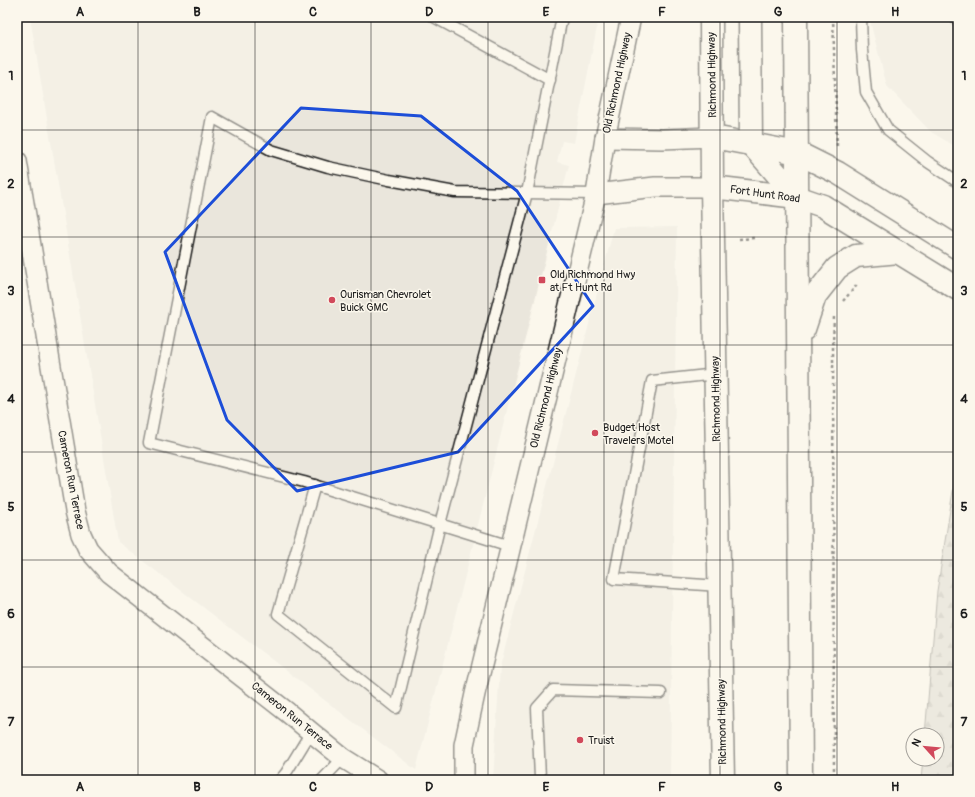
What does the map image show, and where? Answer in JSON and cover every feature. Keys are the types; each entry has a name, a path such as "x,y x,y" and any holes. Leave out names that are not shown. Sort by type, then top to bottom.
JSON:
{"main road":[{"name":"Richmond Highway","path":"711,17 713,137 712,187 723,780"},
{"path":"750,17 751,144 797,197"},
{"path":"796,17 801,780"},
{"path":"713,137 798,153 838,172 958,248"},
{"name":"Fort Hunt Road","path":"712,187 797,197 823,206 958,289"},
{"path":"798,347 814,296 837,268 856,256 899,252"}],"street":[{"name":"Old Richmond Highway","path":"464,780 464,745 510,546 596,194 605,138 631,17"},
{"path":"605,138 662,139 713,137"},
{"name":"Cameron Run Terrace","path":"17,161 75,511 81,534 88,549 109,573 276,702 343,758 378,780"},
{"name":"Fort Hunt Road","path":"596,194 655,187 712,187"}],"lane":[{"path":"434,17 550,80"},
{"path":"315,485 278,614 396,708 440,524 527,193 562,17"},
{"path":"861,17 866,92 888,130 928,162 958,182"},
{"path":"955,17 958,22"},
{"path":"510,546 315,485 149,443 212,117 271,150 328,167 389,180 455,192 596,194"},
{"path":"716,374 652,381 614,579 720,586"},
{"path":"541,780 537,708 553,690 661,693"},
{"path":"280,780 286,773 311,732"},
{"path":"322,780 343,758"}],"path":[{"path":"833,17 837,139"},
{"path":"739,239 756,238"},
{"path":"840,305 859,282 848,262"},
{"path":"834,780 833,343 835,311"}],"highlighted area":[{"path":"301,108 421,116 517,191 593,306 458,452 297,491 227,420 165,252"}],"shaded area":[{"path":"30,17 599,17 574,143 562,141 557,162 569,165 416,770 118,542"},
{"path":"870,17 958,17 958,148 931,132 887,86"},
{"path":"677,227 670,780 493,780 500,667 614,228"}],"green space":[{"path":"958,460 958,780 921,780 922,767 945,767 945,727 926,727 937,591"}],"place":[{"name":"Old Richmond Hwy at Ft Hunt Rd","path":"542,280"},
{"name":"Ourisman Chevrolet Buick GMC","path":"332,300"},
{"name":"Budget Host Travelers Motel","path":"595,433"},
{"name":"Truist","path":"580,740"}]}
